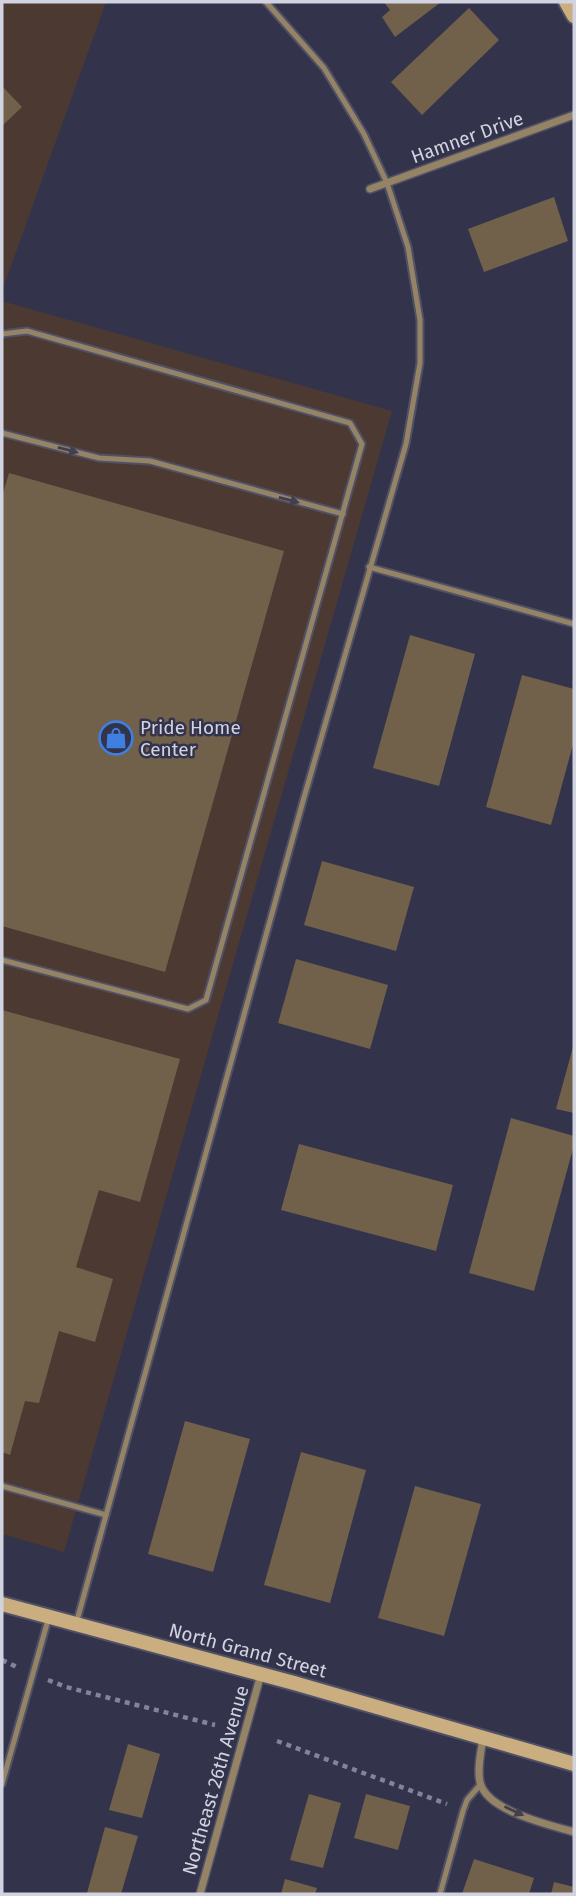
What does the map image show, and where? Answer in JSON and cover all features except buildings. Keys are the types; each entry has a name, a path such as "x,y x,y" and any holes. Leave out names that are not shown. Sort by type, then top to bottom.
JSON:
{"main road":[{"path":"566,2 574,16"},
{"name":"North Grand Street","path":"2,1604 261,1674 574,1764"}],"street":[{"name":"Hamner Drive","path":"370,189 574,115"},
{"name":"Northeast 26th Avenue","path":"200,1894 261,1674"},
{"path":"483,1737 480,1785 492,1801 533,1820 574,1832"}],"lane":[{"path":"76,1624 369,567 406,444 420,363 420,320 408,247 387,183 364,134 324,68 266,2"},
{"path":"2,334 27,331 350,424 362,444 206,1000 188,1009 2,960"},
{"path":"2,433 99,458 150,461 343,514"},
{"path":"369,567 574,624"},
{"path":"2,1486 106,1515"},
{"path":"2,1784 49,1617"},
{"path":"440,1894 467,1800 480,1785"}],"path":[{"path":"2,1660 66,1687 215,1725"},
{"path":"277,1741 463,1811"}],"shaded area":[{"path":"2,2 106,2 2,291"},
{"path":"2,301 392,411 64,1552 2,1534"}],"place":[{"name":"Pride Home Center","path":"116,738"}]}
